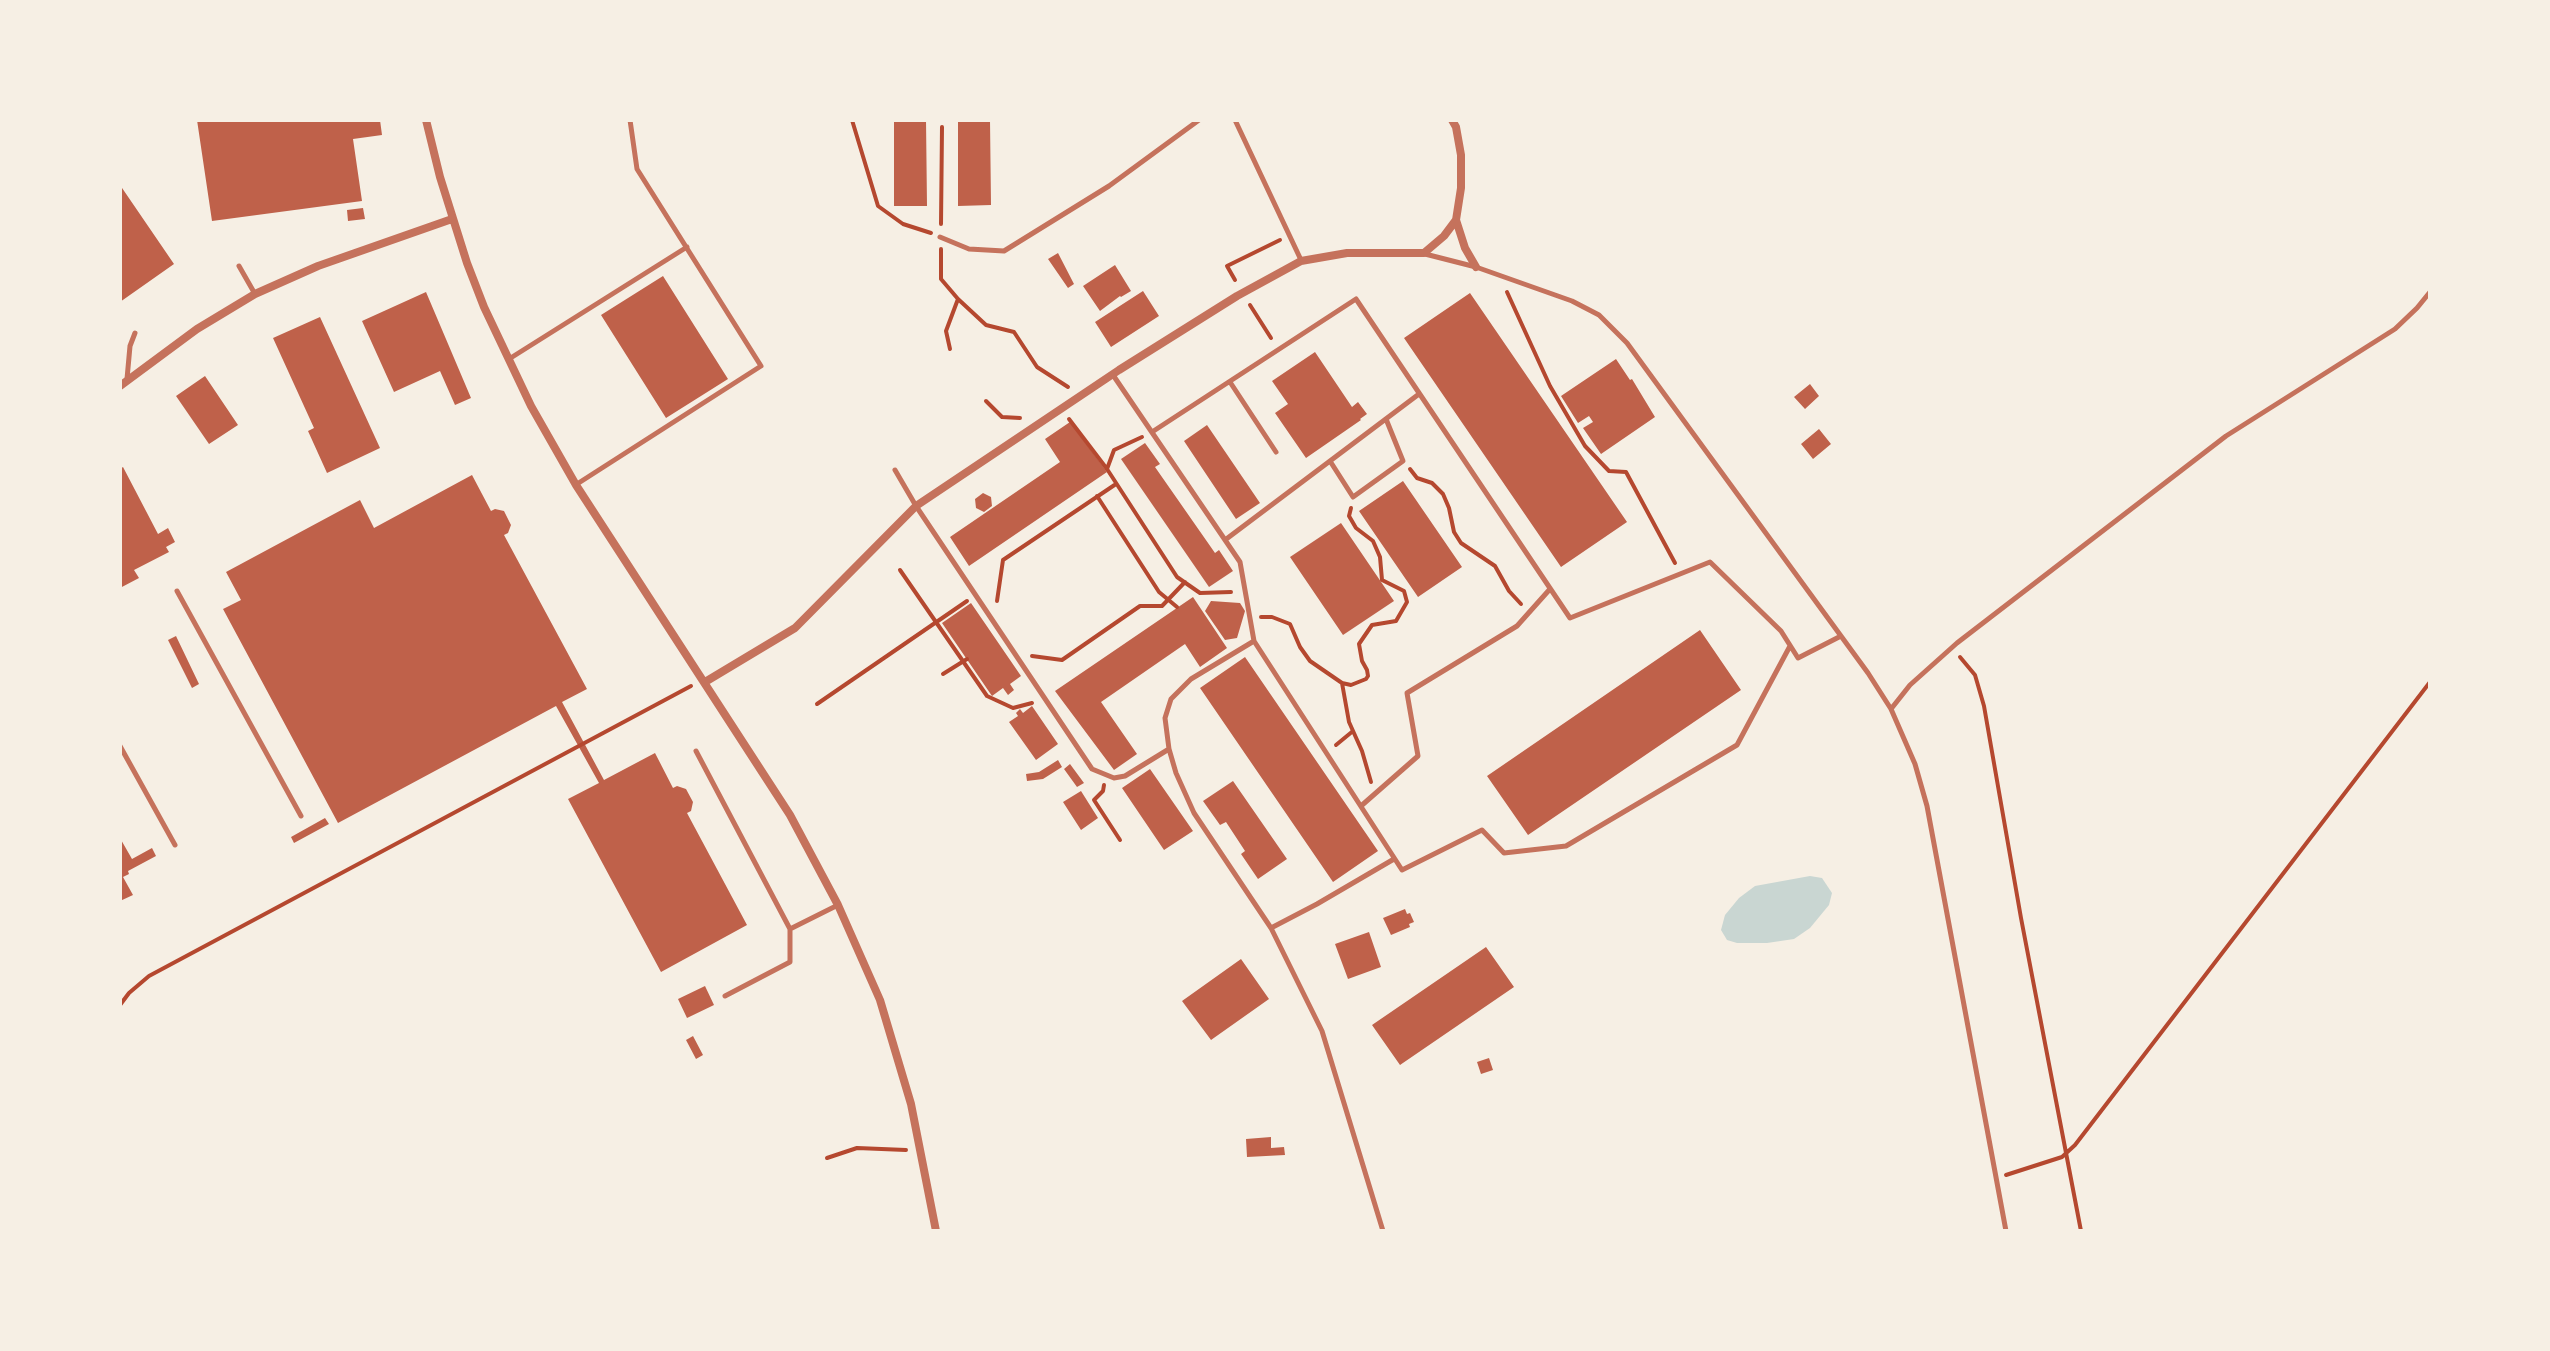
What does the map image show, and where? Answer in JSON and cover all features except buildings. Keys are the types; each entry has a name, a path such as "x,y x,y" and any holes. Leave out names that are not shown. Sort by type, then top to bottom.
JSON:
{"street":[{"path":"426,120 452,219 484,307 531,406 576,485 790,815 838,905 880,1000 911,1104 936,1231"},
{"path":"1452,120 1461,155 1461,188 1456,220 1465,248 1476,267"},
{"path":"124,383 197,329 255,294 318,266 452,219"},
{"path":"705,682 795,628 916,506 1112,374 1242,293 1301,261 1347,253 1424,253 1444,236 1456,220"}],"lane":[{"path":"576,485 761,366 637,169 630,120"},
{"path":"940,237 969,249 1004,251 1109,186 1199,120"},
{"path":"1235,120 1301,261"},
{"path":"509,359 687,247"},
{"path":"1424,253 1500,275 1572,301 1599,315 1627,343 1891,709 1915,764 1927,806 2006,1231"},
{"path":"239,266 255,294"},
{"path":"1891,709 1910,685 1952,647 2226,436 2395,329 2430,292"},
{"path":"1152,432 1356,299 1570,618 1710,562 1781,631 1798,658 1841,636"},
{"path":"124,383 135,333"},
{"path":"1112,374 1240,562 1254,641 1402,870 1482,830 1504,853 1566,846 1737,745 1790,646"},
{"path":"1230,382 1276,452"},
{"path":"1225,540 1419,394"},
{"path":"1330,461 1353,497 1403,461 1386,419"},
{"path":"895,470 1092,769 1114,778 1125,776 1169,749"},
{"path":"1361,806 1418,756 1407,693 1517,626 1550,589"},
{"path":"177,591 301,816"},
{"path":"1254,641 1191,679 1171,699 1165,718 1169,749 1194,813 1271,928 1322,1031 1383,1231"},
{"path":"120,746 175,845"},
{"path":"696,751 790,929 790,962 725,996"},
{"path":"1271,928 1394,859"},
{"path":"790,929 838,905"}],"path":[{"path":"852,120 878,206 903,224 940,237"},
{"path":"1279,350 1227,266 1289,235"},
{"path":"1500,275 1550,386 1585,446 1609,471 1626,472 1681,574"},
{"path":"958,299 986,325 1014,332 1037,367 1081,395"},
{"path":"1152,432 1114,450 1107,469 1177,577 1200,593 1245,591"},
{"path":"1403,461 1417,478 1432,483 1443,494 1454,532 1461,543 1495,566 1509,591 1529,613"},
{"path":"987,612 996,607 1003,560 1116,484"},
{"path":"1097,496 1167,600 1177,607"},
{"path":"1250,616 1272,617 1290,624 1310,661 1342,683 1351,685 1366,679 1367,670 1359,644 1372,625 1396,621 1407,602 1404,591 1382,580 1380,557 1373,541 1356,528 1349,516 1353,497"},
{"path":"900,570 987,696 1013,708 1045,699"},
{"path":"1020,661 1029,655 1062,660 1140,606 1162,606 1185,582"},
{"path":"817,704 976,595"},
{"path":"1952,647 1975,675 1984,706 2081,1231"},
{"path":"943,674 965,660"},
{"path":"120,1005 149,976 688,687 705,682"},
{"path":"1996,1178 2062,1157 2075,1145 2430,682"},
{"path":"1342,683 1349,722 1370,780 1378,791"},
{"path":"1327,753 1353,731"},
{"path":"1106,775 1103,791 1094,800 1120,840"},
{"path":"120,994 129,993"},
{"path":"827,1158 857,1148 921,1151"}],"shaded area":[{"path":"1810,876 1822,878 1832,893 1829,905 1810,928 1794,939 1767,943 1727,940 1721,930 1725,915 1739,898 1755,886"}]}
